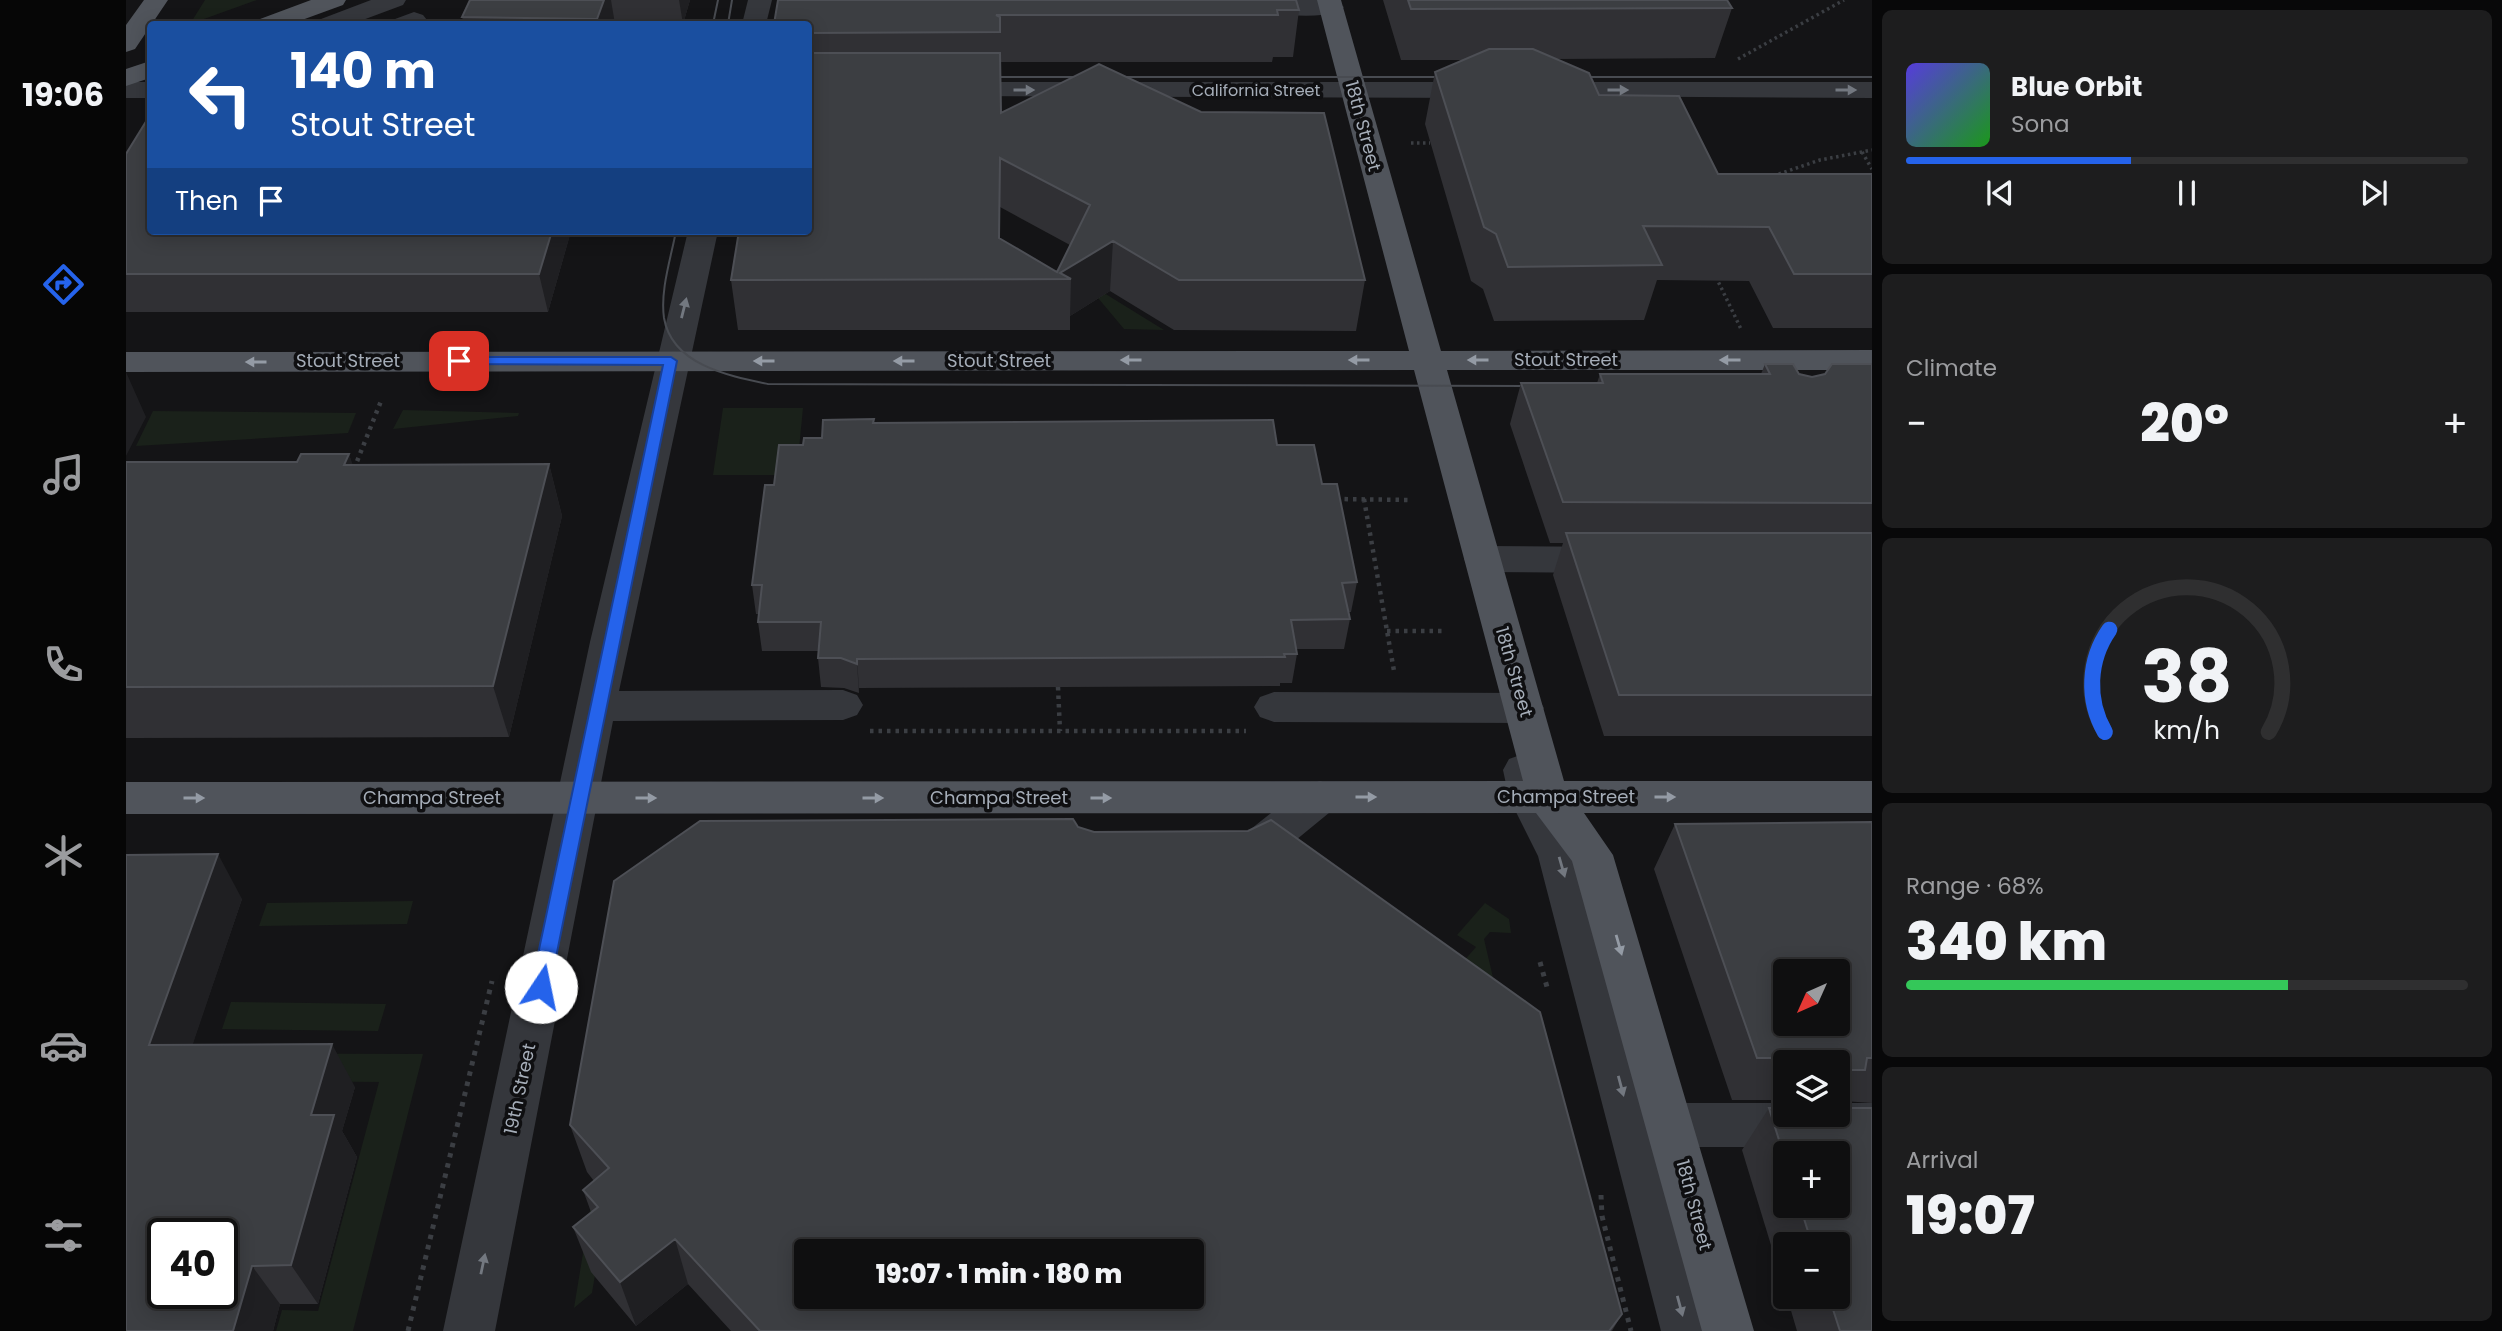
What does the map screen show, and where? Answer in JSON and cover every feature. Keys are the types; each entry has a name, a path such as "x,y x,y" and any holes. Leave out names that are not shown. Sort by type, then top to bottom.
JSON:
{"main road":[{"path":"126,44 156,0"},
{"path":"277,21 334,0"},
{"path":"126,78 147,70"},
{"name":"18th Street","path":"1420,360 1482,559 1515,708 1539,798 1592,855 1672,1125 1728,1331"},
{"name":"Stout Street","path":"126,362 1872,360"},
{"name":"Champa Street","path":"126,798 1872,797"}],"street":[{"path":"338,21 394,0"},
{"path":"755,21 760,0"},
{"path":"1262,719 1515,708 1325,3 1281,7"},
{"path":"126,90 147,90"},
{"name":"California Street","path":"920,90 1872,90"},
{"name":"19th Street","path":"469,1331 597,706 671,361 702,235"},
{"path":"1771,360 1788,393"},
{"path":"1482,559 1649,559"},
{"path":"597,706 856,718"},
{"path":"1198,863 1239,863 1320,797"},
{"path":"1539,798 1559,856 1687,1331"},
{"path":"1672,1125 1872,1125"}],"path":[{"path":"1729,63 1844,0"},
{"path":"1411,142 1430,143"},
{"path":"1773,176 1820,160 1872,150"},
{"path":"1862,152 1872,169"},
{"path":"1716,276 1743,333"},
{"path":"349,482 380,401"},
{"path":"1329,499 1410,500"},
{"path":"1364,499 1395,674"},
{"path":"1387,631 1441,631"},
{"path":"1058,687 1060,731"},
{"path":"856,718 1060,731 1262,719"}],"shaded area":[{"path":"205,0 257,0 198,21 192,21"},
{"path":"1083,280 1164,330 1124,329"},
{"path":"723,408 803,408 797,470 775,470 775,475 713,475"},
{"path":"403,410 519,413 518,416 393,429"},
{"path":"153,411 356,413 348,433 136,446"},
{"path":"413,901 407,924 259,926 267,903"},
{"path":"1485,903 1509,919 1511,933 1490,932 1484,939 1502,1016 1462,963 1476,947 1457,935"},
{"path":"231,1002 386,1004 378,1031 222,1029"},
{"path":"126,1053 423,1054 353,1331 276,1331 282,1310 318,1311 379,1082 126,1080"},
{"path":"593,1192 606,1209 592,1293 574,1308"}],"building":[{"path":"470,0 604,0 597,19 462,17"},
{"path":"778,0 1296,0 1299,10 1277,10 1278,15 996,15 1000,17 1000,32 812,33 812,21 774,21"},
{"path":"1408,0 1727,0 1732,8 1411,9"},
{"path":"1489,49 1533,49 1589,73 1599,95 1679,96 1718,174 1872,174 1872,274 1794,274 1769,227 1643,226 1662,265 1508,267 1496,234 1484,227 1435,72"},
{"path":"812,53 1000,53 1001,113 1099,64 1201,112 1324,113 1365,280 1179,280 1113,241 1060,273 1071,279 731,280 738,235 812,235","holes":["1000,158 1090,205 1057,272 999,238"]},
{"path":"147,120 147,235 551,235 539,274 126,274 126,154"},
{"path":"1765,364 1793,364 1799,374 1812,377 1825,374 1832,364 1872,364 1872,503 1563,502 1521,383 1603,383 1600,374 1770,374"},
{"path":"874,419 873,423 1273,420 1277,445 1314,445 1322,484 1337,484 1357,582 1342,583 1350,619 1291,620 1297,654 1284,654 1285,657 857,659 857,664 841,658 818,658 821,622 758,622 762,585 752,585 765,485 774,485 779,445 803,445 804,438 822,438 823,420"},
{"path":"301,454 349,454 344,465 549,464 493,686 126,687 126,462 297,462"},
{"path":"1566,533 1872,533 1872,695 1619,695"},
{"path":"1073,819 1078,827 1094,832 1248,831 1271,820 1540,1012 1622,1314 1609,1331 760,1331 675,1239 620,1282 573,1227 598,1207 583,1190 609,1168 570,1125 614,881 700,821"},
{"path":"1872,822 1872,1058 1867,1058 1865,1070 1850,1070 1850,1050 1773,1050 1773,1058 1757,1058 1675,824"},
{"path":"218,854 149,1045 332,1044 311,1115 334,1115 291,1265 252,1266 233,1331 126,1331 126,855"},
{"path":"1850,1108 1872,1108 1872,1331 1840,1331 1833,1309 1850,1309 1850,1232 1808,1232 1804,1218 1850,1218 1850,1141 1779,1141 1775,1127 1850,1127"}],"tram line":[{"path":"714,21 718,0"},
{"path":"728,21 732,0"},
{"path":"980,77 1452,77"},
{"path":"1571,77 1872,77"},
{"path":"675,235 663,296 664,318 669,334 678,347 704,366 768,384 1541,386"}],"route":[{"path":"459,361 671,361 578,798 541,987"}]}
